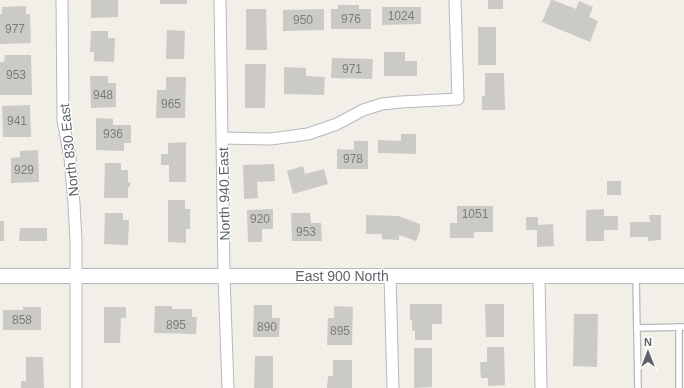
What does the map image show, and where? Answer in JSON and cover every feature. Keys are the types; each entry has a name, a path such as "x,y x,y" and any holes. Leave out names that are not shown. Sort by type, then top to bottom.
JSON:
{"street":[{"name":"North 830 East","path":"62,0 63,120 70,158 76,241 76,388"},
{"name":"North 940 East","path":"220,0 224,276 228,388"},
{"path":"223,138 272,139 308,134 337,124 363,110 382,104 458,99 455,0"},
{"name":"East 900 North","path":"0,276 684,276"},
{"path":"390,276 393,388"},
{"path":"539,276 541,388"}],"lane":[{"path":"636,276 638,388"},
{"path":"637,328 681,327 678,388"}],"building":[{"path":"91,0 118,0 118,17 91,18"},
{"path":"160,0 187,0 187,4 160,4"},
{"path":"488,0 503,0 503,9 488,9"},
{"path":"551,0 576,9 579,1 593,7 589,17 598,21 590,42 542,22"},
{"path":"338,5 359,5 359,9 371,9 371,29 331,29 331,9 338,9"},
{"path":"26,6 26,14 30,14 31,43 0,44 0,14 2,14 2,7"},
{"path":"382,7 421,7 421,24 382,25"},
{"path":"246,9 266,9 267,50 246,50"},
{"path":"324,9 324,30 283,31 283,10"},
{"path":"478,27 496,27 496,65 478,65"},
{"path":"167,30 185,31 184,59 166,59"},
{"path":"91,31 108,31 108,38 115,38 114,62 94,61 94,52 90,52"},
{"path":"384,52 405,52 405,61 417,61 417,76 384,76"},
{"path":"5,55 31,55 32,95 0,95 0,62 4,62"},
{"path":"332,58 373,59 372,79 331,78"},
{"path":"245,64 266,64 265,108 245,108"},
{"path":"284,67 306,68 306,76 325,77 324,95 284,94"},
{"path":"485,73 504,73 505,110 482,110 482,96 485,96"},
{"path":"90,76 108,76 108,83 116,83 116,107 91,108"},
{"path":"166,77 186,77 185,118 156,118 157,90 166,90"},
{"path":"30,105 31,137 3,137 2,106"},
{"path":"96,118 113,119 113,125 131,125 131,143 124,143 124,151 96,150"},
{"path":"401,134 416,134 416,154 378,153 378,140 401,141"},
{"path":"354,141 368,141 368,169 337,169 337,149 354,150"},
{"path":"186,142 186,182 169,182 169,165 161,165 161,154 168,154 168,143"},
{"path":"38,150 39,182 11,183 11,158 20,157 20,151"},
{"path":"105,163 121,163 121,170 128,170 128,182 130,182 130,187 128,187 128,198 104,198"},
{"path":"274,164 275,181 257,182 258,198 244,199 243,165"},
{"path":"303,166 305,174 324,169 328,184 293,194 287,171"},
{"path":"607,181 621,181 621,195 607,195"},
{"path":"168,200 185,200 185,209 190,209 190,229 186,229 186,243 168,242"},
{"path":"457,206 493,206 493,232 474,232 474,238 450,238 450,223 457,223"},
{"path":"273,209 273,229 262,229 262,242 248,242 247,210"},
{"path":"604,209 604,216 618,216 618,230 604,230 604,241 586,241 586,210"},
{"path":"105,213 123,213 123,220 129,220 128,245 104,244"},
{"path":"291,213 310,213 311,223 321,223 322,241 292,241"},
{"path":"366,215 398,216 420,224 420,231 416,241 399,235 399,240 382,239 382,234 366,234"},
{"path":"649,215 661,215 661,240 648,241 648,237 630,237 630,222 650,222"},
{"path":"526,217 538,217 538,225 553,224 554,246 537,247 537,230 526,230"},
{"path":"0,221 4,221 4,241 0,241"},
{"path":"20,228 47,228 47,241 19,241"},
{"path":"410,304 442,304 442,324 432,324 432,340 415,340 415,331 412,331 412,320 410,320"},
{"path":"485,304 504,304 504,337 486,337"},
{"path":"254,305 272,305 272,318 280,318 279,337 253,337"},
{"path":"155,306 172,306 172,309 192,309 192,317 197,317 196,334 154,333"},
{"path":"334,306 353,307 352,345 327,345 328,318 334,318"},
{"path":"23,307 41,307 41,330 3,330 3,310 23,310"},
{"path":"104,307 126,307 126,318 121,318 120,343 104,343"},
{"path":"574,314 598,314 597,367 573,366"},
{"path":"487,347 504,347 505,385 488,386 488,378 481,378 480,362 487,362"},
{"path":"414,348 432,348 432,387 414,388"},
{"path":"255,356 273,356 273,388 254,388"},
{"path":"26,357 43,357 44,388 21,388 21,381 26,381"},
{"path":"333,360 352,360 352,388 327,388 328,376 333,376"}]}
